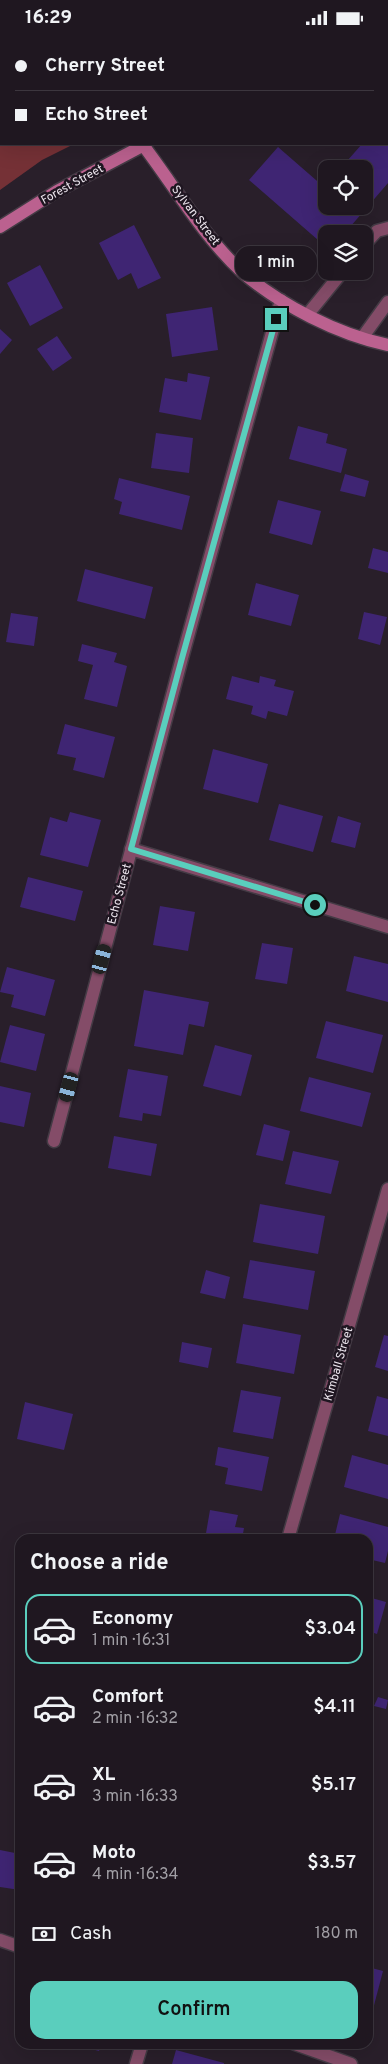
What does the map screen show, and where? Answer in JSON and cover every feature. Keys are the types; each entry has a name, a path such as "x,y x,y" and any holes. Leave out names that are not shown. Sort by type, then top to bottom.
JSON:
{"street":[{"name":"Forest Street","path":"0,227 57,191 144,145"},
{"name":"Sylvan Street","path":"144,145 211,237 242,272 281,301 344,333 388,345"},
{"path":"373,235 377,231 388,228"},
{"path":"308,314 336,280"},
{"name":"Echo Street","path":"54,1141 182,658 281,301"},
{"path":"362,338 388,302"},
{"path":"131,849 388,927"},
{"name":"Kimball Street","path":"289,1534 388,1189"},
{"path":"0,1940 15,1945"},
{"path":"136,2064 140,2049"},
{"path":"309,2049 351,2064"}],"shaded area":[{"path":"0,145 72,145 42,160 0,190"}],"building":[{"path":"361,145 388,145 388,183 373,200 373,160 348,160"},
{"path":"278,147 318,182 318,215 360,215 352,225 318,225 318,240 249,180"},
{"path":"134,225 161,278 138,289 131,273 118,280 99,243"},
{"path":"40,265 63,308 30,326 7,283"},
{"path":"212,307 218,350 172,357 166,314"},
{"path":"0,329 12,340 0,354"},
{"path":"57,336 72,358 53,371 37,349"},
{"path":"188,373 210,377 201,420 159,412 165,378 187,382"},
{"path":"298,426 328,434 326,443 347,449 341,473 289,459"},
{"path":"156,433 193,438 189,473 151,468"},
{"path":"345,474 369,481 365,497 340,491"},
{"path":"119,478 190,496 182,530 119,514 122,502 114,499"},
{"path":"278,500 321,511 312,545 269,533"},
{"path":"373,548 388,552 388,573 368,568"},
{"path":"85,569 153,587 145,619 77,601"},
{"path":"256,583 299,595 291,626 248,615"},
{"path":"364,612 387,617 380,645 358,639"},
{"path":"11,613 38,617 34,646 6,642"},
{"path":"82,644 117,653 114,662 127,666 117,707 84,699 93,665 78,661"},
{"path":"232,676 259,683 260,676 276,680 274,686 294,691 287,716 268,711 266,719 251,714 253,706 226,699"},
{"path":"65,724 115,737 104,778 73,770 76,758 57,754"},
{"path":"213,749 268,764 258,803 203,789"},
{"path":"279,804 323,816 313,852 269,840"},
{"path":"70,812 101,820 88,867 40,855 50,817 67,822"},
{"path":"338,816 361,823 355,848 331,842"},
{"path":"28,877 83,891 75,921 20,907"},
{"path":"160,906 195,912 188,951 153,945"},
{"path":"262,943 293,948 287,984 255,979"},
{"path":"354,956 388,964 388,1002 346,991"},
{"path":"7,967 55,980 45,1016 11,1007 14,995 0,992"},
{"path":"144,990 209,1002 204,1027 189,1024 183,1055 134,1046"},
{"path":"326,1021 383,1035 373,1073 316,1058"},
{"path":"10,1025 45,1034 36,1071 0,1062"},
{"path":"215,1045 252,1055 241,1096 203,1086"},
{"path":"128,1069 168,1076 161,1116 143,1113 142,1121 119,1117"},
{"path":"309,1077 371,1093 362,1127 300,1111"},
{"path":"0,1086 31,1093 24,1127 0,1122"},
{"path":"264,1124 290,1131 283,1161 256,1155"},
{"path":"114,1136 157,1144 151,1176 108,1168"},
{"path":"293,1151 339,1161 331,1194 285,1184"},
{"path":"260,1204 325,1216 318,1254 253,1242"},
{"path":"250,1260 315,1271 308,1310 243,1298"},
{"path":"206,1270 230,1277 225,1299 200,1293"},
{"path":"243,1324 301,1335 294,1374 236,1363"},
{"path":"384,1335 388,1336 388,1371 375,1367"},
{"path":"182,1342 212,1348 208,1368 179,1362"},
{"path":"241,1390 281,1397 273,1439 233,1432"},
{"path":"377,1396 388,1399 388,1436 368,1431"},
{"path":"25,1402 73,1414 64,1450 17,1439"},
{"path":"218,1447 269,1457 262,1491 225,1484 228,1468 215,1465"},
{"path":"352,1455 388,1465 388,1499 344,1487"},
{"path":"210,1510 238,1515 235,1527 244,1528 243,1534 206,1534"},
{"path":"340,1514 388,1527 388,1551 385,1563 373,1560 373,1534 335,1534"},
{"path":"373,1598 386,1602 377,1634 373,1633"},
{"path":"378,1697 388,1700 386,1709 374,1706"},
{"path":"0,1850 15,1853 15,1889 0,1887"},
{"path":"373,1968 383,1971 373,2009"},
{"path":"176,2050 224,2063 224,2064 172,2064"}],"route":[{"path":"276,319 131,849 315,905"}]}
